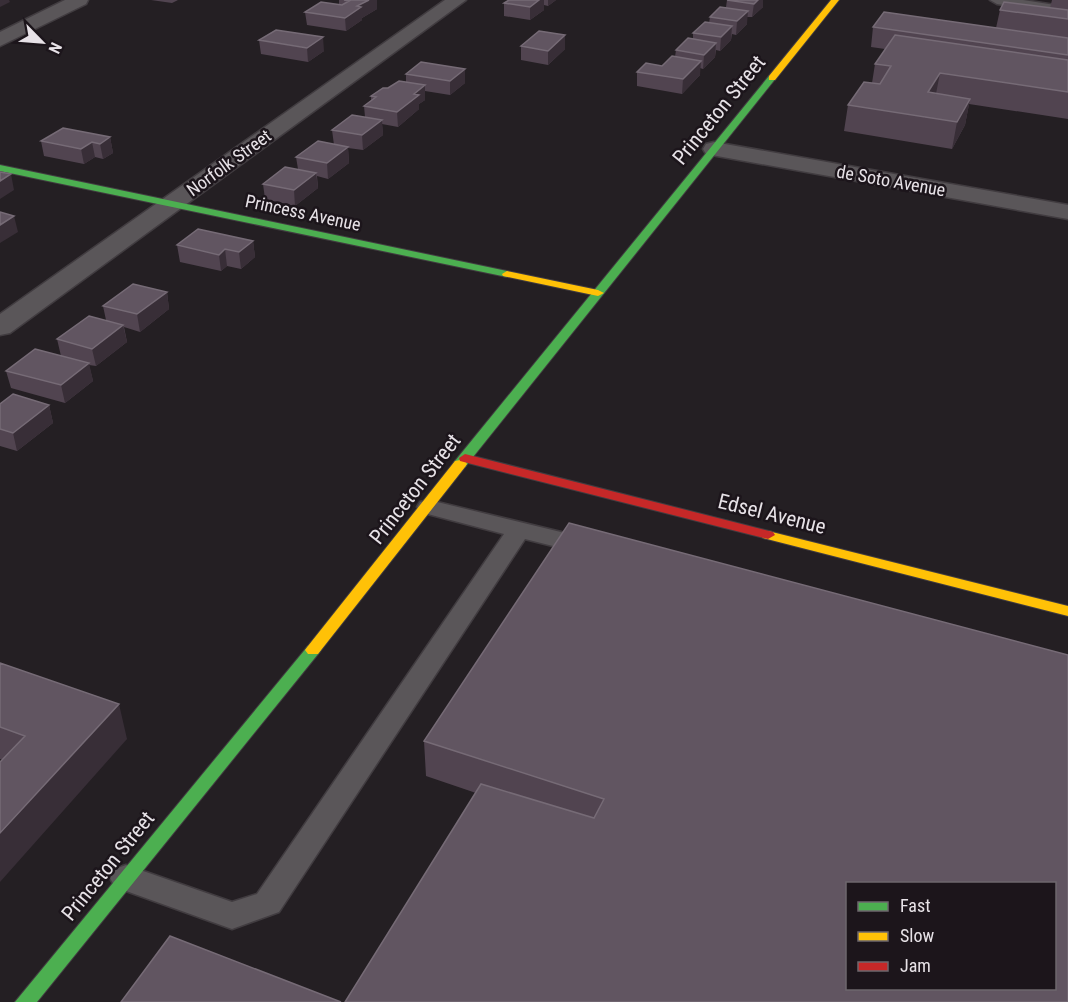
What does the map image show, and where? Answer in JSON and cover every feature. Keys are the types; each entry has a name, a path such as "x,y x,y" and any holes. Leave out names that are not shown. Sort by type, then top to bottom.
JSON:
{"street":[{"path":"0,40 79,0"},
{"name":"Norfolk Street","path":"0,327 457,0"},
{"name":"Princeton Street","path":"25,1002 429,507 465,458 835,0"},
{"name":"de Soto Avenue","path":"714,149 1068,212"},
{"name":"Princess Avenue","path":"0,168 598,293"},
{"name":"Edsel Avenue","path":"465,458 1068,611"}],"lane":[{"path":"997,0 1068,11"},
{"path":"429,507 610,552"},
{"path":"126,878 232,916 268,903 519,530"}],"building":[{"path":"344,0 369,0 357,6 361,7 345,18 305,12 321,2 342,5 349,1"},
{"path":"509,0 539,0 530,7 504,3"},
{"path":"727,0 758,0 754,4"},
{"path":"1004,2 1068,10 1068,19 1000,10"},
{"path":"720,7 748,11 737,21 710,17"},
{"path":"884,12 1068,38 1068,55 873,27"},
{"path":"705,22 732,26 721,37 693,33"},
{"path":"276,30 323,37 307,48 259,40"},
{"path":"539,31 565,35 548,51 521,46"},
{"path":"895,35 1068,60 1068,92 940,73 928,92 970,99 957,122 848,105 864,82 880,84 891,66 875,64"},
{"path":"688,38 716,43 704,55 676,50"},
{"path":"672,56 701,61 683,79 637,72 646,63 662,66"},
{"path":"421,62 465,69 450,81 406,74"},
{"path":"399,81 425,85 414,94 419,95 397,112 364,106 376,97 371,96"},
{"path":"352,115 382,120 362,135 332,130"},
{"path":"63,128 110,137 100,144 92,142 81,149 41,141"},
{"path":"318,141 348,147 327,163 296,157"},
{"path":"285,167 316,173 294,190 263,184"},
{"path":"0,172 11,174 0,181"},
{"path":"0,212 14,216 0,225"},
{"path":"198,229 253,241 239,252 225,249 219,255 177,245"},
{"path":"133,284 167,292 137,314 103,306"},
{"path":"89,316 123,325 92,349 57,339"},
{"path":"35,349 89,363 61,385 6,371"},
{"path":"13,394 49,405 13,433 0,429 0,404"},
{"path":"569,523 1068,655 1068,1002 345,1002 481,784 594,818 604,799 424,741"},
{"path":"0,663 119,704 0,833 0,762 25,736 0,727"},
{"path":"170,936 341,1002 121,1002"}],"traffic: fast":[{"path":"460,464 772,78"},
{"path":"0,168 507,274"},
{"path":"25,1002 313,650"}],"traffic: slow":[{"path":"772,78 835,0"},
{"path":"507,274 598,293"},
{"path":"313,650 460,464"},
{"path":"768,535 1068,611"}],"traffic: jam":[{"path":"465,458 768,535"}]}
